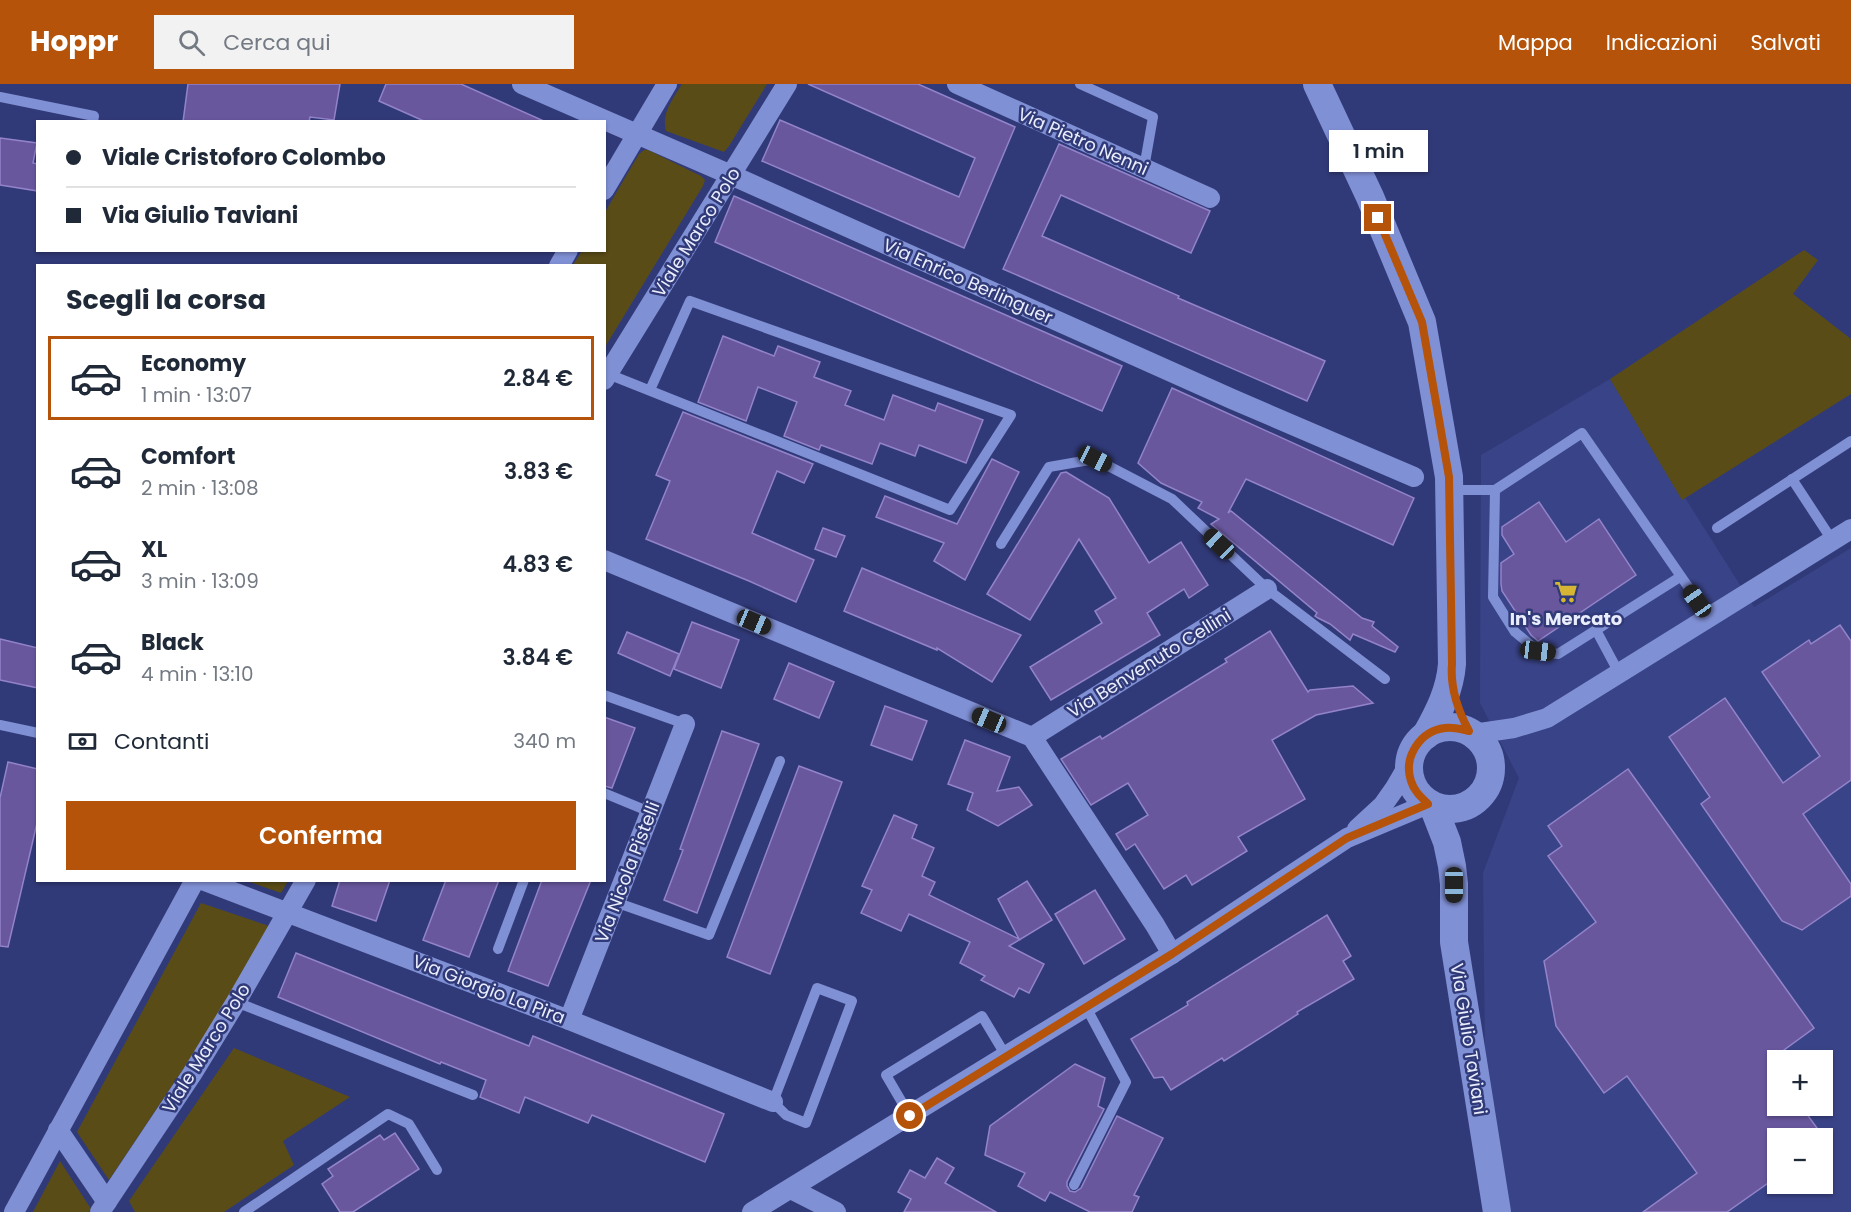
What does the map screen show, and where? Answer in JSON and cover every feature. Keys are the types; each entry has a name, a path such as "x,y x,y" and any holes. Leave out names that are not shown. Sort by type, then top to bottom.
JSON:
{"main road":[{"path":"1317,84 1370,197 1422,322 1449,477 1452,664 1450,681 1439,712 1426,735 1414,748 1409,764 1411,782 1415,790 1431,805 1448,809 1471,804 1483,793 1490,779 1491,763 1486,748 1471,733 1460,713 1450,681"},
{"path":"1426,735 1443,728 1453,727 1471,733"},
{"name":"Via Giulio Taviani","path":"1452,866 1483,793"},
{"name":"Via Giulio Taviani","path":"1431,805 1448,842 1452,866 1454,942 1497,1212"}],"street":[{"name":"Via Enrico Berlinguer","path":"522,84 603,120"},
{"path":"606,187 667,84"},
{"name":"Viale Marco Polo","path":"606,377 787,84"},
{"name":"Via Pietro Nenni","path":"957,84 1210,198"},
{"name":"Via Enrico Berlinguer","path":"606,121 1232,399 1414,477"},
{"path":"1471,733 1514,728 1547,718 1851,529"},
{"path":"606,561 1032,737 1172,954"},
{"name":"Via Benvenuto Cellini","path":"1032,737 1267,589"},
{"name":"Via Nicola Pistelli","path":"569,1020 685,724"},
{"path":"752,1212 1172,954 1347,838 1383,805 1409,764"},
{"path":"1347,838 1431,805"},
{"path":"14,1212 194,882"},
{"name":"Via Giorgio La Pira","path":"207,882 569,1020 773,1102"},
{"name":"Viale Marco Polo","path":"107,1209 236,1002 305,882"},
{"path":"58,1130 107,1209"},
{"path":"791,1189 836,1212"}],"lane":[{"path":"1080,84 1153,117 1144,168"},
{"path":"0,97 94,116 93,120"},
{"path":"606,377 650,390 950,510 1011,415 690,301 650,390"},
{"path":"1449,490 1495,490 1582,433 1708,617"},
{"path":"1717,528 1851,441"},
{"path":"1001,544 1049,467 1095,459 1172,499 1267,589 1385,679"},
{"path":"1792,479 1832,540"},
{"path":"1495,490 1493,597 1515,632 1538,651 1558,654 1680,577"},
{"path":"1596,630 1619,673"},
{"path":"606,696 685,724"},
{"path":"0,725 36,733"},
{"path":"615,902 710,935 780,761"},
{"path":"606,794 650,812"},
{"path":"498,948 523,882"},
{"path":"816,988 852,1001 806,1123 786,1115 773,1102 816,988"},
{"path":"236,1002 473,1095"},
{"path":"1074,1185 1126,1082 1086,1007"},
{"path":"910,1116 886,1075 982,1016 1006,1056"},
{"path":"244,1212 388,1114 409,1124 437,1170"}],"shaded area":[{"path":"682,84 767,84 724,152 666,131 666,112"},
{"path":"648,150 705,180 606,345 606,264 574,264 581,252 606,252 606,210 639,154"},
{"path":"1804,250 1818,260 1793,294 1851,339 1851,394 1682,500 1610,379"},
{"path":"1610,379 1754,607 1851,548 1851,1212 1511,1212 1485,1055 1483,873 1519,778 1480,703 1481,455"},
{"path":"250,882 287,882 281,893"},
{"path":"201,903 269,926 210,1029 109,1180 77,1132"},
{"path":"234,1048 350,1097 283,1141 294,1165 224,1212 135,1212 129,1201"},
{"path":"60,1161 91,1209 89,1212 33,1212"}],"building":[{"path":"188,84 340,84 334,120 310,117 309,120 183,120"},
{"path":"386,84 461,84 542,120 422,120 379,101"},
{"path":"808,84 918,84 1015,127 964,248 762,161 780,120 959,197 975,158"},
{"path":"0,138 36,143 33,163 36,164 36,191 0,185"},
{"path":"1059,144 1210,211 1191,253 1061,195 1042,236 1325,361 1307,401 1003,269"},
{"path":"734,196 1122,366 1102,411 715,242"},
{"path":"723,336 774,356 778,346 820,362 814,377 851,391 845,405 884,420 893,395 935,411 938,403 983,420 966,463 919,445 915,456 880,443 872,464 821,445 819,450 784,436 797,402 758,387 746,421 698,402"},
{"path":"1172,388 1414,498 1393,545 1246,479 1228,513 1231,511 1362,618 1374,622 1372,626 1398,647 1395,652 1353,634 1350,640 1330,624 1315,616 1317,613 1211,524 1219,519 1198,508 1202,502 1161,483 1138,463"},
{"path":"683,412 813,464 804,483 777,471 752,533 814,560 796,602 646,539 670,481 656,475"},
{"path":"992,459 1019,472 965,580 934,561 944,543 876,517 885,496 957,524"},
{"path":"1066,472 1109,498 1149,563 1181,542 1208,585 1189,598 1184,589 1147,613 1160,635 1051,700 1030,667 1102,623 1095,611 1116,598 1079,539 1030,620 987,594 1061,473"},
{"path":"1539,502 1566,542 1599,519 1636,575 1538,641 1531,635 1502,591 1501,563 1514,554 1502,535 1502,527"},
{"path":"823,528 845,536 836,557 815,549"},
{"path":"862,568 1021,635 992,682 937,648 937,650 844,611"},
{"path":"692,622 739,640 721,688 674,669"},
{"path":"1840,625 1851,641 1851,780 1803,814 1851,884 1851,896 1802,930 1782,921 1701,804 1710,797 1669,737 1725,698 1783,783 1820,756 1762,672 1809,640 1811,644"},
{"path":"1270,631 1308,692 1353,686 1373,703 1316,715 1272,740 1305,799 1238,837 1247,851 1192,885 1186,875 1164,889 1135,844 1126,850 1116,834 1148,815 1128,783 1091,805 1061,759 1100,736 1102,739 1227,662 1225,659"},
{"path":"627,632 679,654 670,676 618,653"},
{"path":"0,639 36,648 36,688 0,680"},
{"path":"789,663 834,682 819,718 774,699"},
{"path":"885,706 927,721 912,760 871,745"},
{"path":"606,718 635,728 612,788 606,786"},
{"path":"722,731 759,744 697,913 664,900"},
{"path":"965,740 1010,757 997,791 1019,787 1032,805 998,826 967,810 973,793 948,784"},
{"path":"8,762 36,769 36,828 8,947 0,946 0,798"},
{"path":"799,766 842,782 770,974 727,957"},
{"path":"1628,769 1814,1028 1784,1050 1767,1050 1767,1116 1808,1116 1817,1128 1767,1128 1767,1184 1727,1212 1643,1212 1697,1173 1627,1076 1604,1093 1556,1026 1544,961 1596,922 1548,856 1562,846 1548,826"},
{"path":"894,815 917,825 912,838 934,848 922,876 935,882 929,895 1019,939 998,899 1027,881 1052,920 1009,946 1044,964 1029,993 1019,988 1014,997 981,980 985,976 960,963 970,942 909,914 901,931 861,913 872,890 862,886"},
{"path":"339,882 389,882 376,921 332,906"},
{"path":"445,882 498,882 469,957 423,940"},
{"path":"541,882 590,882 548,986 508,971"},
{"path":"1095,890 1125,939 1084,964 1055,914"},
{"path":"1327,915 1351,956 1343,961 1354,979 1297,1012 1298,1014 1224,1061 1222,1058 1171,1090 1163,1077 1154,1078 1131,1039"},
{"path":"296,953 529,1046 533,1036 724,1114 705,1162 592,1115 588,1123 525,1097 519,1113 480,1097 486,1080 441,1062 440,1064 278,997"},
{"path":"1075,1064 1105,1078 1098,1106 1104,1109 1067,1182 1070,1191 1075,1192 1081,1188 1117,1116 1163,1138 1134,1195 1139,1197 1132,1212 1090,1212 1050,1192 1045,1201 1018,1186 1025,1173 985,1155 990,1126"},
{"path":"395,1133 419,1169 353,1212 340,1212 322,1184 333,1176 328,1169 380,1135 384,1140"},
{"path":"937,1158 954,1168 945,1183 996,1212 904,1212 911,1199 898,1192 910,1170 925,1178"}],"place":[{"name":"In's Mercato","path":"1566,592"}],"route":[{"path":"910,1116 1172,954 1347,838 1428,804 1420,797 1411,782 1409,764 1414,748 1434,730 1453,727 1469,731 1460,713 1450,681 1452,664 1449,477 1422,322 1378,218"}]}
